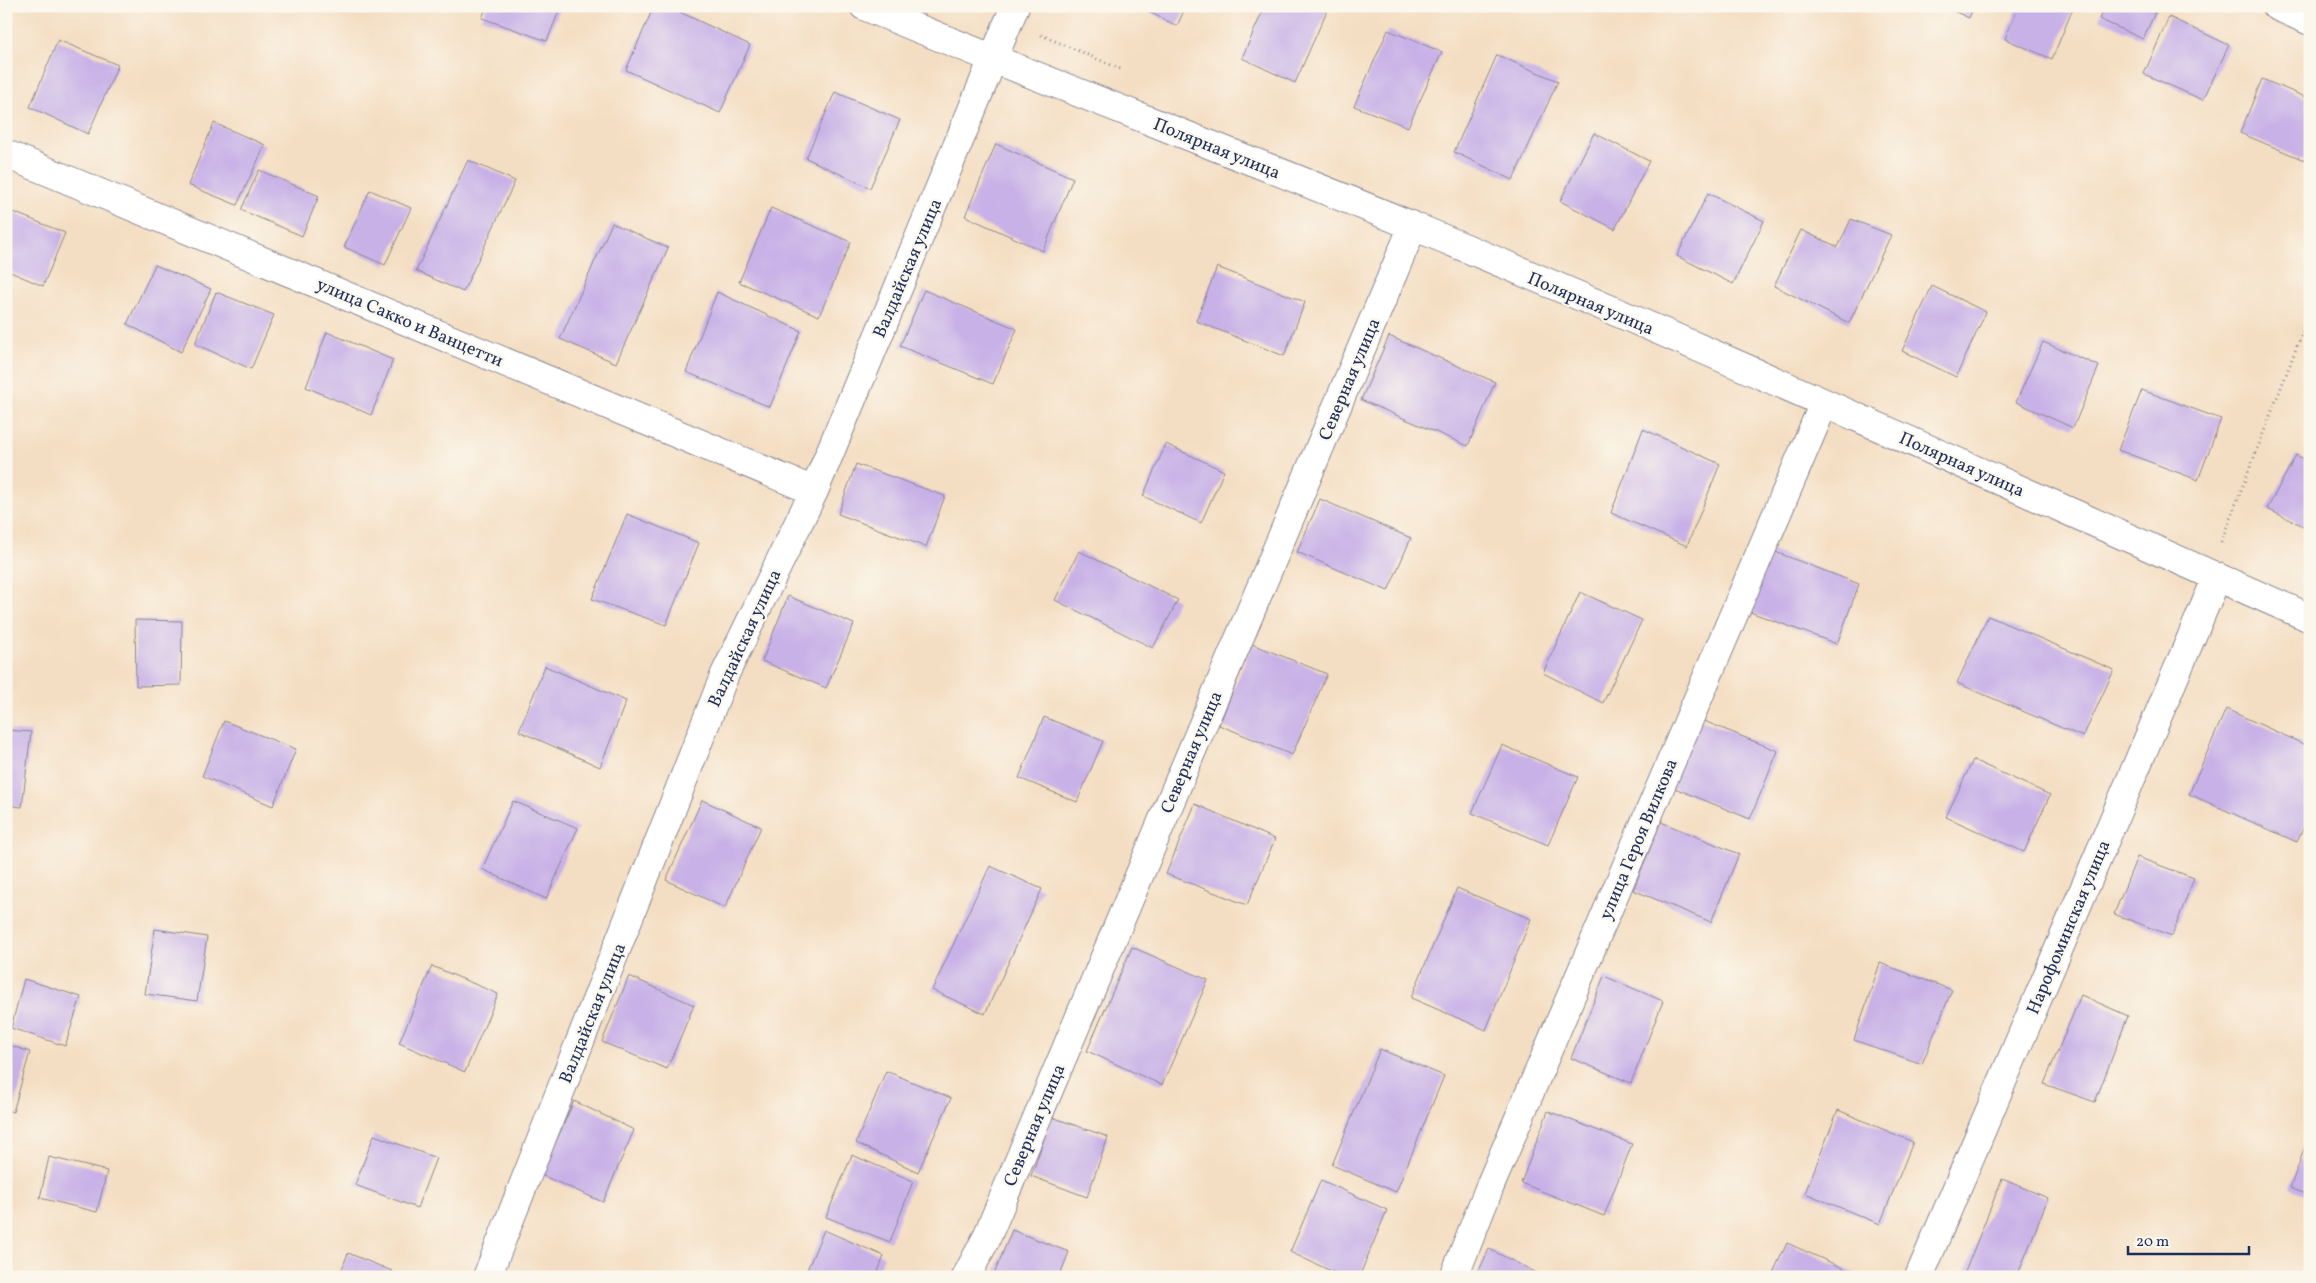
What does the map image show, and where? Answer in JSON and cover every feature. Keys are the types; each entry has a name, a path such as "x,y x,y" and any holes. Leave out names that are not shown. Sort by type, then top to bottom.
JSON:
{"street":[{"name":"Полярная улица","path":"864,6 994,60 1413,226 1824,403 2310,618"},
{"name":"Валдайская улица","path":"487,1277 725,674 814,491 1015,6"},
{"path":"2276,6 2310,21"},
{"name":"улица Сакко и Ванцетти","path":"6,154 814,491"},
{"name":"Северная улица","path":"966,1277 986,1239 1413,226"},
{"name":"улица Героя Вилкова","path":"1454,1277 1490,1186 1824,403"},
{"name":"Нарофоминская улица","path":"1919,1277 2217,577"}],"path":[{"path":"2217,577 2222,539 2310,314"}],"building":[{"path":"487,6 561,6 547,41 482,18"},
{"path":"654,6 667,6 750,45 720,113 626,70"},
{"path":"1137,6 1186,6 1177,26"},
{"path":"1265,6 1329,6 1295,83 1242,58"},
{"path":"1943,6 1974,6 1969,18"},
{"path":"2018,6 2074,6 2052,59 2005,39"},
{"path":"2104,6 2158,6 2143,39 2099,19"},
{"path":"2169,17 2229,45 2203,100 2144,74"},
{"path":"1388,30 1442,52 1408,127 1354,106"},
{"path":"58,40 118,65 88,134 30,107"},
{"path":"1497,55 1558,81 1513,180 1454,152"},
{"path":"2262,79 2310,99 2310,146 2304,160 2240,133"},
{"path":"835,92 900,120 870,188 806,158"},
{"path":"214,123 265,145 237,205 188,185"},
{"path":"1594,133 1649,161 1615,229 1560,201"},
{"path":"996,144 1073,178 1043,251 965,216"},
{"path":"468,160 515,181 463,292 416,271"},
{"path":"259,170 319,196 302,236 241,210"},
{"path":"370,190 411,208 385,265 344,247"},
{"path":"1708,193 1764,221 1733,284 1677,256"},
{"path":"771,208 851,242 819,316 739,282"},
{"path":"6,209 65,233 43,286 6,270"},
{"path":"1851,219 1891,235 1849,323 1774,286 1801,230 1838,247"},
{"path":"612,223 668,248 616,363 560,339"},
{"path":"155,265 211,289 181,352 127,324"},
{"path":"1217,267 1305,302 1284,356 1196,321"},
{"path":"1932,286 1986,312 1956,377 1902,351"},
{"path":"924,290 1017,329 993,384 900,346"},
{"path":"216,292 274,315 251,369 195,344"},
{"path":"717,292 801,331 770,407 686,372"},
{"path":"327,332 393,360 371,415 306,387"},
{"path":"1389,336 1495,382 1468,446 1361,400"},
{"path":"2043,342 2099,366 2073,428 2016,402"},
{"path":"2142,390 2221,419 2198,480 2118,450"},
{"path":"1643,429 1720,464 1687,546 1611,513"},
{"path":"1166,444 1224,471 1201,523 1143,496"},
{"path":"2296,455 2310,462 2310,529 2267,509"},
{"path":"856,464 945,496 926,547 838,514"},
{"path":"1320,499 1411,538 1388,591 1297,552"},
{"path":"627,514 699,543 666,625 592,599"},
{"path":"1765,548 1859,584 1837,644 1742,609"},
{"path":"1079,551 1178,600 1153,648 1055,600"},
{"path":"1580,592 1642,620 1603,703 1543,673"},
{"path":"788,596 854,624 826,688 762,661"},
{"path":"1988,616 2114,670 2083,737 1957,683"},
{"path":"135,620 182,621 181,685 136,686"},
{"path":"1252,644 1327,674 1292,755 1219,725"},
{"path":"545,666 626,701 600,767 519,731"},
{"path":"2226,709 2310,747 2310,813 2297,842 2189,794"},
{"path":"1044,717 1103,741 1077,802 1019,778"},
{"path":"1699,719 1778,751 1750,819 1672,787"},
{"path":"224,721 296,749 273,806 202,776"},
{"path":"6,730 31,732 22,807 6,805"},
{"path":"1502,745 1578,777 1548,845 1472,813"},
{"path":"1973,760 2050,795 2024,852 1946,817"},
{"path":"702,800 761,827 725,908 666,880"},
{"path":"513,801 578,828 546,899 482,869"},
{"path":"1195,804 1275,839 1247,905 1166,874"},
{"path":"1661,822 1739,854 1711,922 1633,890"},
{"path":"2137,857 2194,878 2172,936 2114,914"},
{"path":"990,866 1042,889 985,1014 932,990"},
{"path":"1457,888 1531,919 1486,1030 1411,998"},
{"path":"155,929 207,937 197,1001 145,994"},
{"path":"1132,947 1208,980 1162,1085 1087,1051"},
{"path":"1880,963 1952,990 1922,1064 1854,1040"},
{"path":"432,966 498,994 465,1072 399,1043"},
{"path":"629,976 694,1005 667,1069 602,1042"},
{"path":"1604,976 1663,1001 1631,1083 1571,1058"},
{"path":"24,979 81,997 65,1046 11,1028"},
{"path":"2081,995 2128,1016 2095,1102 2044,1084"},
{"path":"6,1044 30,1052 13,1112 6,1110"},
{"path":"1380,1049 1444,1076 1396,1192 1332,1165"},
{"path":"886,1071 951,1098 918,1172 856,1143"},
{"path":"574,1101 634,1130 603,1202 541,1175"},
{"path":"1838,1110 1913,1142 1880,1224 1805,1193"},
{"path":"1548,1111 1632,1144 1604,1216 1521,1183"},
{"path":"1052,1117 1108,1137 1087,1197 1031,1176"},
{"path":"2310,1133 2310,1196 2290,1188"},
{"path":"374,1135 436,1158 417,1208 355,1185"},
{"path":"852,1155 913,1181 890,1242 826,1217"},
{"path":"49,1157 107,1171 97,1212 40,1198"},
{"path":"2002,1179 2048,1198 2017,1277 1963,1277"},
{"path":"1321,1180 1387,1210 1359,1277 1344,1277 1290,1252"},
{"path":"824,1230 884,1256 876,1277 804,1277"},
{"path":"1012,1230 1069,1252 1059,1277 993,1277"},
{"path":"1787,1243 1863,1277 1771,1277"},
{"path":"1489,1249 1545,1277 1476,1277"},
{"path":"348,1253 392,1271 390,1277 339,1277"}]}
